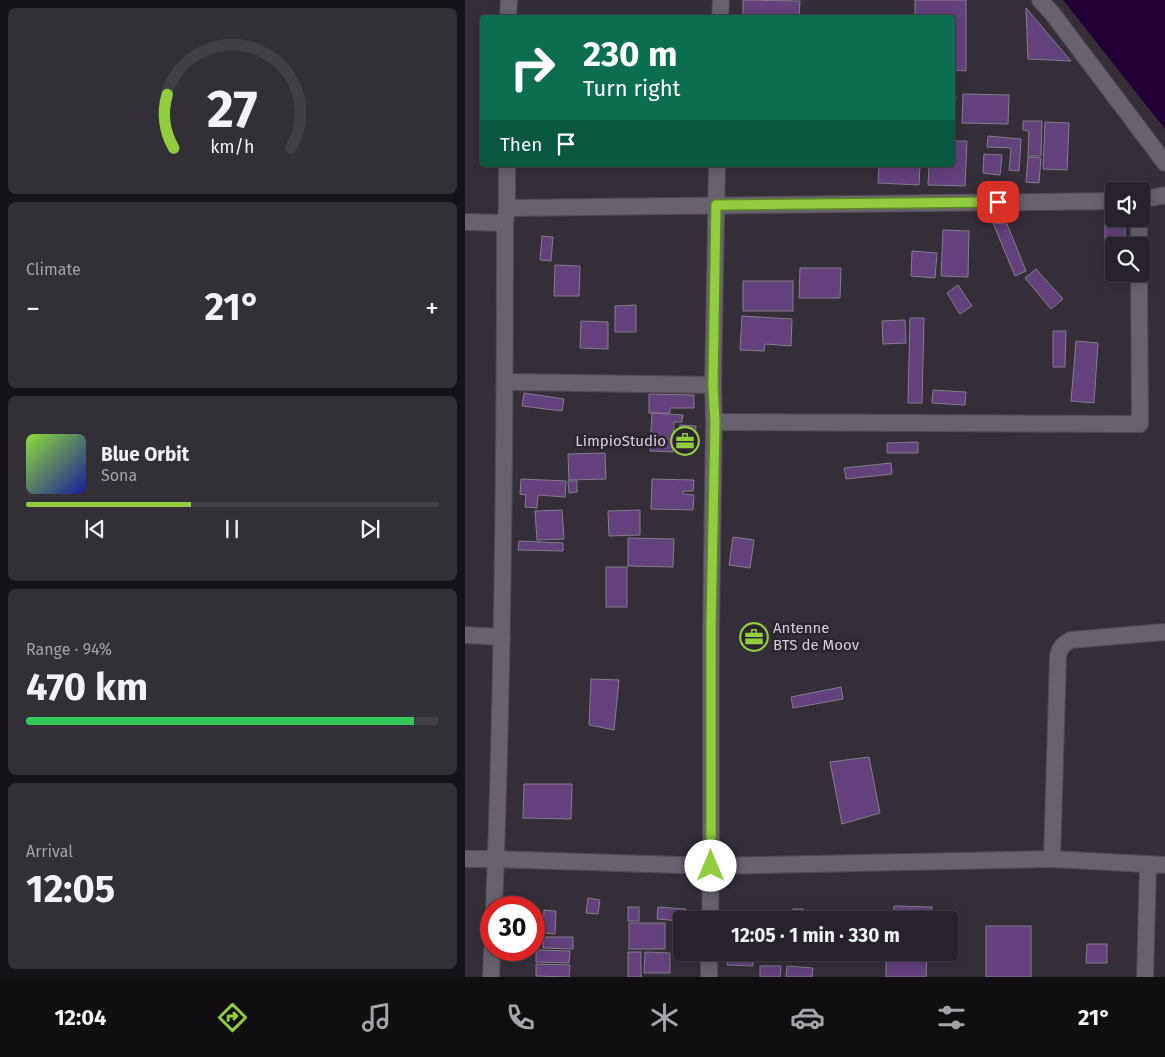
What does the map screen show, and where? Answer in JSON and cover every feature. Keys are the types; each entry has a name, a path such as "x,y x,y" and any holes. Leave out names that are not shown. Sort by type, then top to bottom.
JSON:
{"street":[{"path":"509,0 509,15"},
{"path":"720,15 721,0"},
{"path":"1040,0 1165,164"},
{"path":"494,896 502,637 507,167"},
{"path":"710,911 711,628 715,422 713,385 717,167"},
{"path":"1150,198 1165,195"},
{"path":"465,222 506,216 716,205 1105,201"},
{"path":"715,422 1140,424 1139,282"},
{"path":"505,382 713,385"},
{"path":"1052,859 1059,650 1064,643 1071,640 1165,632"},
{"path":"465,635 502,637"},
{"path":"465,859 496,858 711,866 1052,859 1165,865"},
{"path":"1145,977 1148,864"},
{"path":"491,977 492,961"},
{"path":"709,961 709,977"}],"shaded area":[{"path":"1063,0 1165,0 1165,129"}],"building":[{"path":"743,0 800,1 799,15 743,15"},
{"path":"915,0 966,0 966,71 955,70 955,15 915,15"},
{"path":"1026,8 1071,61 1028,59"},
{"path":"963,94 1009,95 1008,124 962,123"},
{"path":"1023,121 1042,121 1041,156 1028,156 1029,131 1023,130"},
{"path":"1045,122 1069,123 1067,170 1043,169"},
{"path":"988,136 1021,139 1019,171 1009,170 1011,148 987,147"},
{"path":"955,141 967,141 965,186 928,185 929,167 955,167"},
{"path":"984,154 1002,155 1000,175 983,173"},
{"path":"1028,157 1041,158 1039,183 1026,182"},
{"path":"879,167 920,167 919,185 878,183"},
{"path":"993,223 1007,224 1026,271 1015,276"},
{"path":"1105,227 1125,227 1125,237 1105,237"},
{"path":"943,230 969,231 968,277 941,276"},
{"path":"542,236 553,237 551,261 540,260"},
{"path":"912,251 937,253 935,278 911,276"},
{"path":"555,265 580,266 579,296 554,296"},
{"path":"800,268 841,268 840,298 799,298"},
{"path":"1036,269 1063,299 1051,309 1025,278"},
{"path":"743,281 793,281 793,311 743,311"},
{"path":"958,285 972,306 960,314 947,293"},
{"path":"636,305 636,332 615,332 615,306"},
{"path":"742,316 792,319 791,346 765,344 764,351 740,350"},
{"path":"910,318 924,318 922,403 908,403"},
{"path":"905,320 906,343 883,344 882,321"},
{"path":"581,321 608,322 608,349 580,348"},
{"path":"1053,331 1066,331 1065,367 1053,367"},
{"path":"1076,341 1098,343 1094,403 1071,401"},
{"path":"933,390 966,392 965,405 932,403"},
{"path":"524,393 564,399 562,411 522,406"},
{"path":"649,394 694,395 694,408 670,408 670,413 649,413"},
{"path":"652,413 683,415 682,422 674,422 673,452 650,451"},
{"path":"680,425 696,426 694,452 678,451"},
{"path":"918,442 918,453 887,453 887,443"},
{"path":"605,453 606,479 569,480 568,454"},
{"path":"891,463 892,474 846,479 844,468"},
{"path":"521,479 566,481 565,497 538,495 537,508 525,507 526,495 520,494"},
{"path":"652,479 694,480 693,491 683,491 683,494 694,495 693,510 651,509"},
{"path":"568,481 577,481 577,492 569,493"},
{"path":"562,510 564,539 537,540 535,511"},
{"path":"640,510 640,535 609,536 608,511"},
{"path":"733,537 754,540 750,568 729,565"},
{"path":"628,538 674,539 673,567 628,566"},
{"path":"519,541 563,543 563,551 518,550"},
{"path":"606,567 627,567 627,607 606,607"},
{"path":"591,679 619,680 614,730 589,725"},
{"path":"841,687 843,699 793,708 791,697"},
{"path":"869,757 880,813 842,824 830,762"},
{"path":"524,784 572,784 571,819 523,818"},
{"path":"588,898 600,900 598,914 586,913"},
{"path":"894,906 932,907 932,911 894,911"},
{"path":"628,907 639,907 639,921 628,921"},
{"path":"658,907 686,909 686,911 673,911 673,920 657,919"},
{"path":"793,909 803,909 803,911 793,911"},
{"path":"545,910 556,911 555,934 545,933"},
{"path":"629,923 665,923 665,949 629,949"},
{"path":"986,926 1031,926 1031,977 986,977"},
{"path":"545,937 573,937 573,949 545,948"},
{"path":"1087,944 1107,944 1107,963 1086,963"},
{"path":"545,950 570,951 569,963 536,962 545,961"},
{"path":"628,952 641,952 641,977 628,977"},
{"path":"645,952 670,953 670,973 644,973"},
{"path":"727,961 753,961 753,966 727,965"},
{"path":"886,961 927,961 926,977 886,977"},
{"path":"536,964 570,965 569,977 536,976"},
{"path":"760,966 781,966 780,977 760,977"},
{"path":"787,966 813,968 812,977 786,977"}],"place":[{"name":"LimpioStudio","path":"685,441"},
{"name":"Antenne BTS de Moov","path":"754,637"}],"route":[{"path":"711,866 711,628 715,422 713,385 716,205 998,202"}]}
